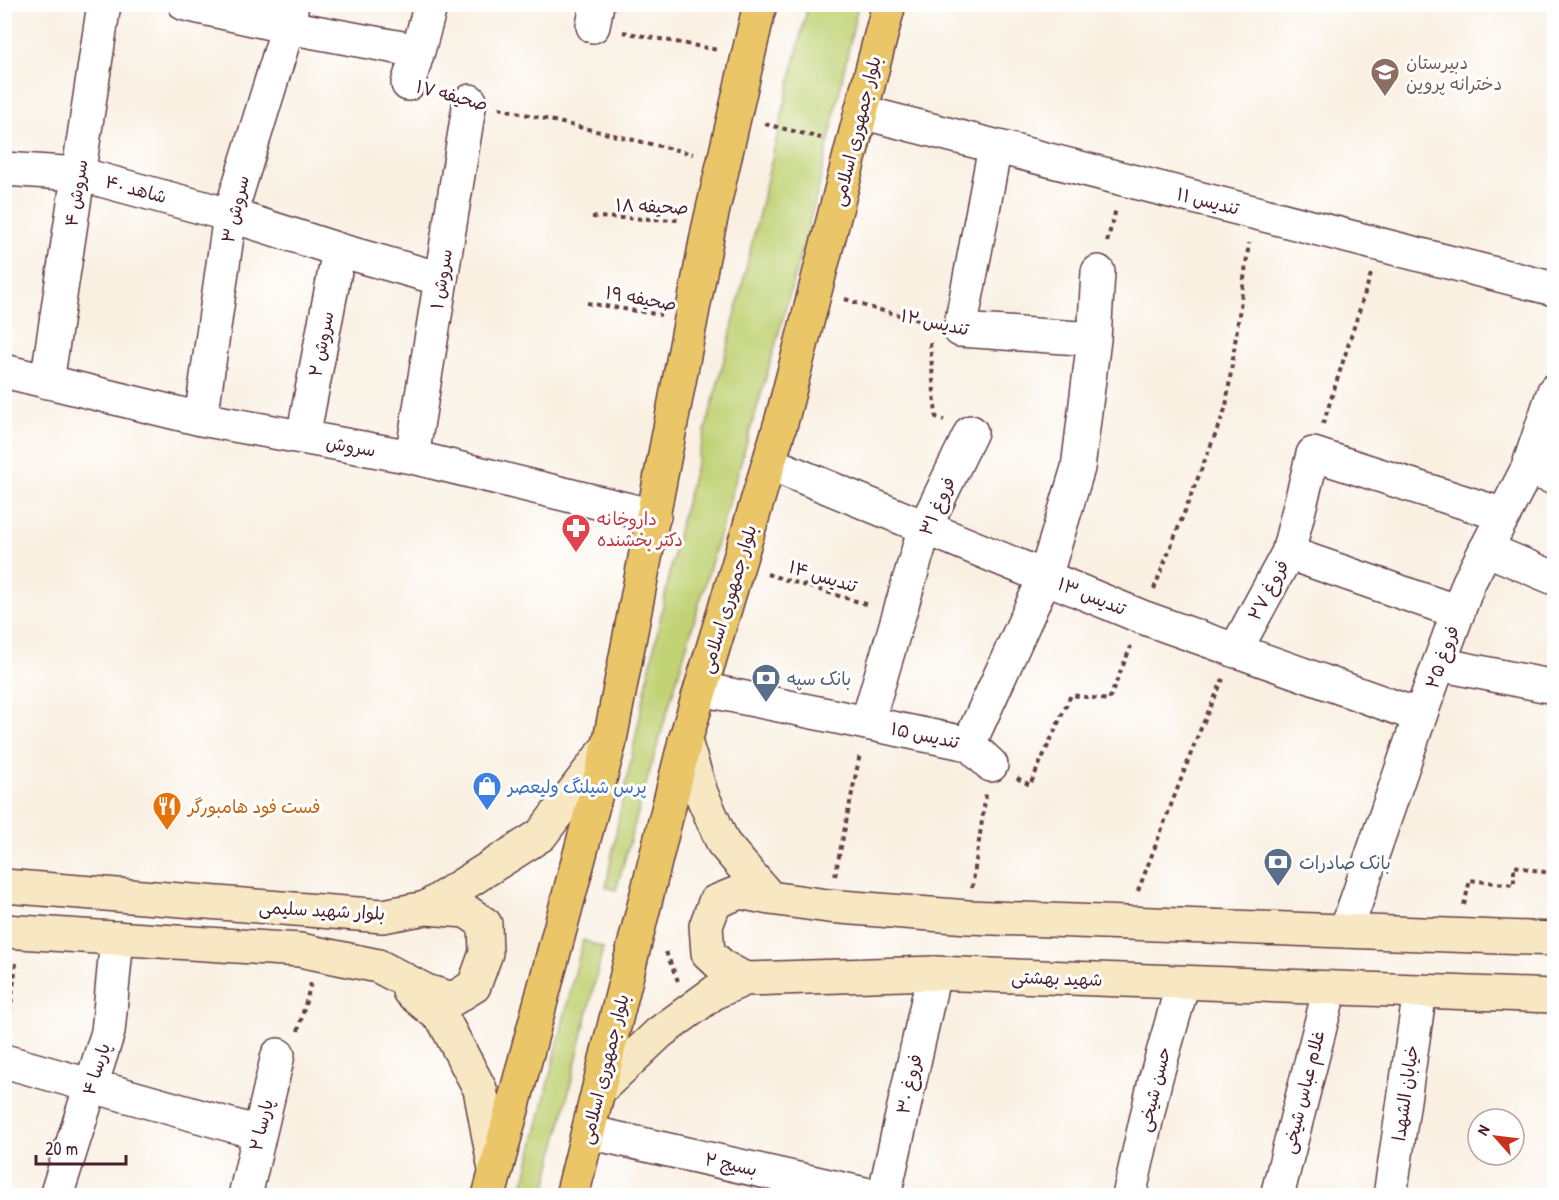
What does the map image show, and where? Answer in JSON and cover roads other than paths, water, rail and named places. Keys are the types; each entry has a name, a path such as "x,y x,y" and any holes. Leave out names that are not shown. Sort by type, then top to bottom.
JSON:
{"main road":[{"path":"492,1183 609,745 711,222 760,4"},
{"path":"748,61 770,4"},
{"name":"بلوار جمهوری اسلامی","path":"572,1196 685,741 782,419 889,4"},
{"path":"685,741 701,793 723,843 770,898"},
{"name":"بلوار شهید سلیمی","path":"4,886 383,916 426,908 541,835 609,745"},
{"path":"745,979 723,967 708,953 706,926 715,902 740,892 828,906 968,917 1554,939"},
{"path":"12,932 300,950 378,966 426,991 453,999 474,986 486,953 485,924 466,911 426,908"},
{"path":"378,966 443,1019 480,1089 492,1183"},
{"name":"شهید بهشتی","path":"599,1090 659,1033 715,992 745,979 934,974 1554,996"}],"street":[{"name":"سروش ۴","path":"47,382 104,4"},
{"name":"صحیفه ۱۷","path":"185,4 290,16 418,51 408,84"},
{"path":"418,51 431,4"},
{"name":"سروش ۳","path":"201,419 230,215 290,16"},
{"name":"سروش ۱","path":"412,456 470,101"},
{"name":"تندیس ۱۱","path":"861,112 1554,289"},
{"name":"تندیس ۱۲","path":"995,147 960,330 1094,339"},
{"name":"شاهد ۴۰","path":"4,169 79,174 230,215 339,250 441,279"},
{"name":"سروش ۲","path":"303,437 339,250"},
{"name":"تندیس ۱۵","path":"701,689 867,723 980,755 1045,577 1078,468 1094,339 1098,272"},
{"name":"سروش","path":"4,371 201,419 412,456 654,516"},
{"name":"فروغ ۲۵","path":"1346,931 1469,582 1504,515 1541,473 1554,391"},
{"name":"فروغ ۳۱","path":"867,723 926,527 971,432"},
{"name":"فروغ ۲۷","path":"1235,651 1288,553 1313,454 1504,515"},
{"name":"تندیس ۱۳","path":"769,463 1142,617 1420,716"},
{"path":"1486,549 1554,578"},
{"path":"1288,553 1458,612"},
{"path":"1439,664 1554,687"},
{"name":"پارسا ۴","path":"56,1196 108,1032 117,938"},
{"name":"فروغ ۳۰","path":"884,1196 934,974"},
{"name":"حسن شیخی","path":"1128,1196 1155,1081 1183,983"},
{"name":"غلام عباس شیخی","path":"1277,1196 1330,988"},
{"name":"خیابان الشهدا","path":"1390,1196 1420,991"},
{"path":"6,1046 90,1084 259,1133"},
{"name":"پارسا ۲","path":"244,1196 278,1055"},
{"name":"بسیج ۲","path":"588,1132 874,1196"}],"place":[{"name":"دبیرستان دخترانه پروین","path":"1385,98"},
{"name":"داروخانه دکتر بخشنده","path":"576,554"},
{"name":"بانک سپه","path":"766,704"},
{"name":"پرس شیلنگ ولیعصر","path":"487,812"},
{"name":"فست فود هامبورگر","path":"167,832"},
{"name":"بانک صادرات","path":"1278,888"}]}
